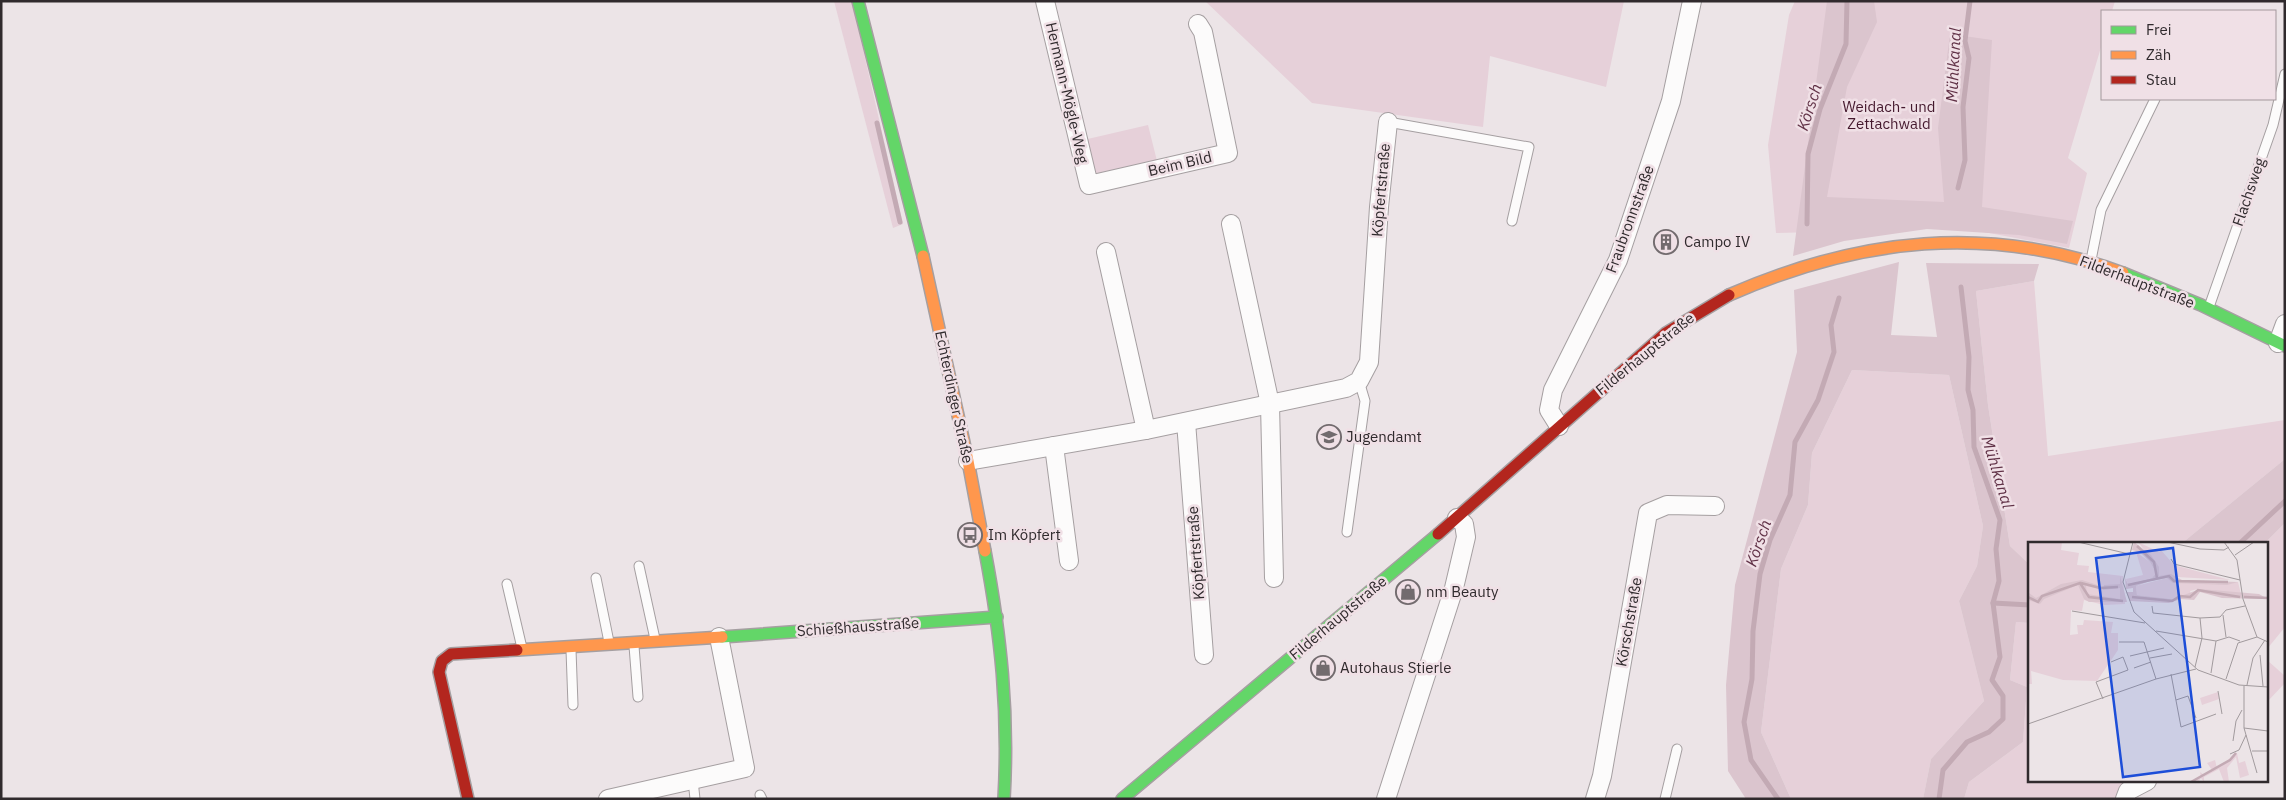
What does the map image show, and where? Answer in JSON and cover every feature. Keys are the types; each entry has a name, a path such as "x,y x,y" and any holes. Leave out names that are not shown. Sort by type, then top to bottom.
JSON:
{"street":[{"name":"Echterdinger Straße","path":"858,1 917,230 968,461 997,617 1006,705 1007,746 1004,799"},
{"name":"Hermann-Mögle-Weg","path":"1045,1 1089,185"},
{"name":"Fraubronnstraße","path":"1559,426 1549,410 1552,390 1618,260 1671,101 1692,1"},
{"name":"Beim Bild","path":"1089,185 1228,153 1203,32 1198,24"},
{"name":"Köpfertstraße","path":"1359,380 1369,362 1388,122"},
{"path":"1231,224 1270,404 1274,578"},
{"name":"Filderhauptstraße","path":"1122,799 1457,518 1559,426 1681,322 1724,297 1778,274 1874,249 1937,241 2000,244 2052,252 2091,262 2159,287 2281,345"},
{"path":"1106,252 1146,430"},
{"path":"2281,345 2285,324"},
{"path":"968,461 1186,422 1346,388 1359,380"},
{"name":"Köpfertstraße","path":"1186,422 1204,655"},
{"path":"1054,446 1069,561"},
{"name":"Körschstraße","path":"1595,799 1602,776 1648,513 1667,505 1715,506"},
{"path":"1386,799 1454,588 1466,537 1464,524 1457,518"},
{"name":"Schießhausstraße","path":"468,799 439,672 442,661 451,654 656,642 997,617"},
{"path":"608,799 745,768 719,637"},
{"path":"2125,799 2128,791 2145,782"}],"lane":[{"name":"Flachsweg","path":"2208,309 2273,124 2285,74"},
{"path":"2091,262 2101,210 2155,100"},
{"name":"Köpfertstraße","path":"1388,122 1529,147 1512,221"},
{"path":"1347,532 1365,401 1359,380"},
{"path":"639,566 656,642"},
{"path":"596,578 610,645"},
{"path":"507,584 523,650"},
{"path":"634,643 638,697"},
{"path":"571,647 573,705"},
{"path":"1665,799 1677,749"},
{"path":"692,780 695,799"}],"green space":[{"path":"834,1 852,1 903,224 893,228"},
{"path":"1205,1 1624,1 1606,87 1490,56 1483,127 1312,103"},
{"name":"Weidach- und Zettachwald","path":"1795,1 2115,1 2112,10 2101,10 2101,47 2068,158 2087,173 2069,248 1963,228 1776,233 1768,145 1789,15"},
{"path":"1148,125 1159,169 1089,185 1079,141"},
{"path":"2034,281 2048,456 2285,420 2285,459 2183,542 2028,542 2028,563 2010,546 1988,405 1976,291"},
{"path":"1852,370 1949,375 1983,526 1977,566 1959,601 1984,701 1931,759 1923,799 1791,799 1761,732 1781,569 1808,505 1812,453"},
{"path":"2285,523 2285,627 2268,648 2268,542 2266,542"},
{"path":"2016,622 2028,623 2028,782 2125,782 2115,799 1964,799 1969,782 2023,742 2027,687 2010,680"},
{"path":"2268,661 2285,676 2285,683 2268,701"}],"shaded area":[{"path":"1827,1 1874,1 1877,22 1847,87 1827,197 1944,202 1938,128 1950,34 1992,40 1982,207 2073,221 2067,244 2019,235 1927,229 1844,241 1793,256"},
{"path":"1899,262 1891,335 1937,337 1926,263 2039,264 2034,281 1976,291 1988,405 2010,546 2028,563 2028,623 2016,622 2010,680 2027,687 2023,742 1969,782 1964,799 1923,799 1931,759 1984,701 1959,601 1977,566 1983,526 1949,375 1852,370 1812,453 1808,505 1781,569 1761,732 1791,799 1746,799 1728,771 1726,685 1735,585 1797,352 1794,290"},
{"path":"2285,459 2285,523 2266,542 2183,542"}],"waterway":[{"name":"Körsch","path":"1807,224 1808,154 1820,109 1846,44 1847,1"},
{"name":"Mühlkanal","path":"1958,188 1965,160 1963,107 1969,58 1965,41 1970,1"},
{"path":"877,123 900,222"},
{"name":"Mühlkanal","path":"1939,799 1943,770 1967,742 1989,732 2003,719 2003,696 1992,680 2000,657 1993,603 1999,581 1996,549 2000,520 1974,447 1973,410 1968,390 1969,357 1961,287"},
{"name":"Körsch","path":"1778,799 1751,760 1744,722 1752,679 1753,631 1760,574 1770,540 1790,495 1795,442 1818,400 1834,352 1831,325 1839,298"},
{"path":"2241,542 2285,501"},
{"path":"1993,603 2028,605"}],"traffic: fast":[{"path":"858,1 923,256"},
{"path":"2123,273 2201,305 2285,346"},
{"path":"1122,799 1438,534"},
{"path":"985,551 1002,674 1005,736 1004,799"},
{"path":"722,637 997,617"}],"traffic: slow":[{"path":"1729,295 1826,260 1875,250 1924,244 1973,243 2023,247 2073,257 2123,273"},
{"path":"923,256 968,461 985,551"},
{"path":"517,650 722,637"}],"traffic: jam":[{"path":"1438,534 1666,333 1729,295"},
{"path":"468,799 439,672 442,661 451,654 517,650"}],"place":[{"name":"Campo IV","path":"1666,242"},
{"name":"Jugendamt","path":"1329,437"},
{"name":"Im Köpfert","path":"970,535"},
{"name":"nm Beauty","path":"1408,592"},
{"name":"Autohaus Stierle","path":"1323,668"}]}
